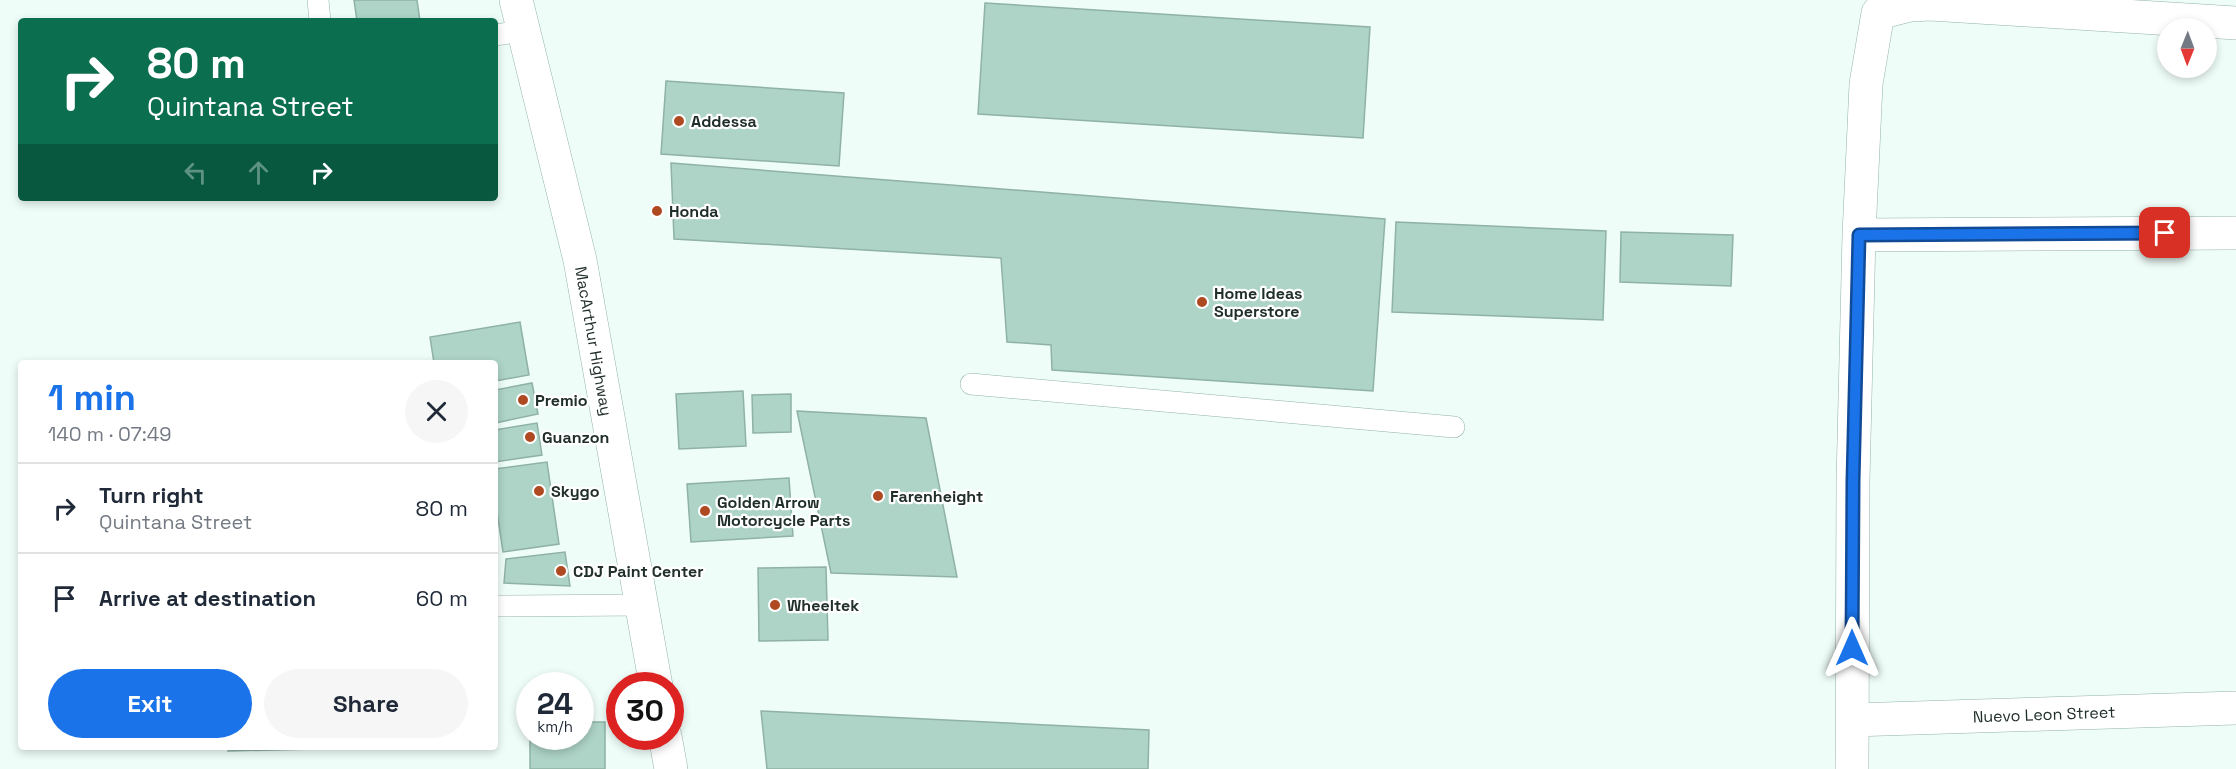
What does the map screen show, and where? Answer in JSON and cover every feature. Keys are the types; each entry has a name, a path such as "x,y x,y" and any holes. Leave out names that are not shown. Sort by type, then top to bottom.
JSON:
{"street":[{"name":"MacArthur Highway","path":"516,0 509,33 580,260 653,672"},
{"path":"1852,769 1853,481 1859,235 1866,84 1878,13 1910,5 1930,4 2236,23"},
{"path":"1859,235 2236,233"},
{"name":"Nuevo Leon Street","path":"1852,720 2236,708"},
{"path":"668,750 671,769"}],"lane":[{"path":"318,0 321,18"},
{"path":"971,384 1454,427"},
{"path":"498,606 641,605"}],"building":[{"path":"354,0 417,0 420,18 357,18"},
{"path":"985,3 1370,27 1363,138 978,114"},
{"path":"666,81 844,93 839,166 661,154"},
{"path":"671,163 1385,219 1373,391 1052,370 1051,345 1007,342 1001,258 674,239"},
{"path":"1396,222 1606,231 1603,320 1392,312"},
{"path":"1621,232 1733,235 1731,286 1620,282"},
{"path":"520,322 529,375 498,380 498,360 434,360 430,337"},
{"path":"532,383 538,414 498,422 498,389"},
{"path":"743,391 746,446 679,449 676,394"},
{"path":"791,394 791,432 753,433 752,395"},
{"name":"Farenheight","path":"797,411 926,418 957,577 831,573"},
{"path":"537,423 542,455 498,462 498,430"},
{"path":"547,462 559,544 503,552 498,518 498,469"},
{"path":"789,478 793,536 691,542 687,484"},
{"path":"565,552 570,586 504,583 506,559"},
{"path":"826,567 828,640 759,641 758,568"},
{"path":"761,711 1149,730 1148,769 767,769"},
{"path":"594,722 605,722 605,769 530,769 530,750 594,750"}],"place":[{"name":"Addessa","path":"679,121"},
{"name":"Honda","path":"657,211"},
{"name":"Home Ideas Superstore","path":"1202,302"},
{"name":"Premio","path":"523,400"},
{"name":"Guanzon","path":"530,437"},
{"name":"Skygo","path":"539,491"},
{"name":"Farenheight","path":"878,496"},
{"name":"Golden Arrow Motorcycle Parts","path":"705,511"},
{"name":"CDJ Paint Center","path":"561,571"},
{"name":"Wheeltek","path":"775,605"}],"route":[{"path":"1852,648 1853,481 1859,235 2165,233"}]}
